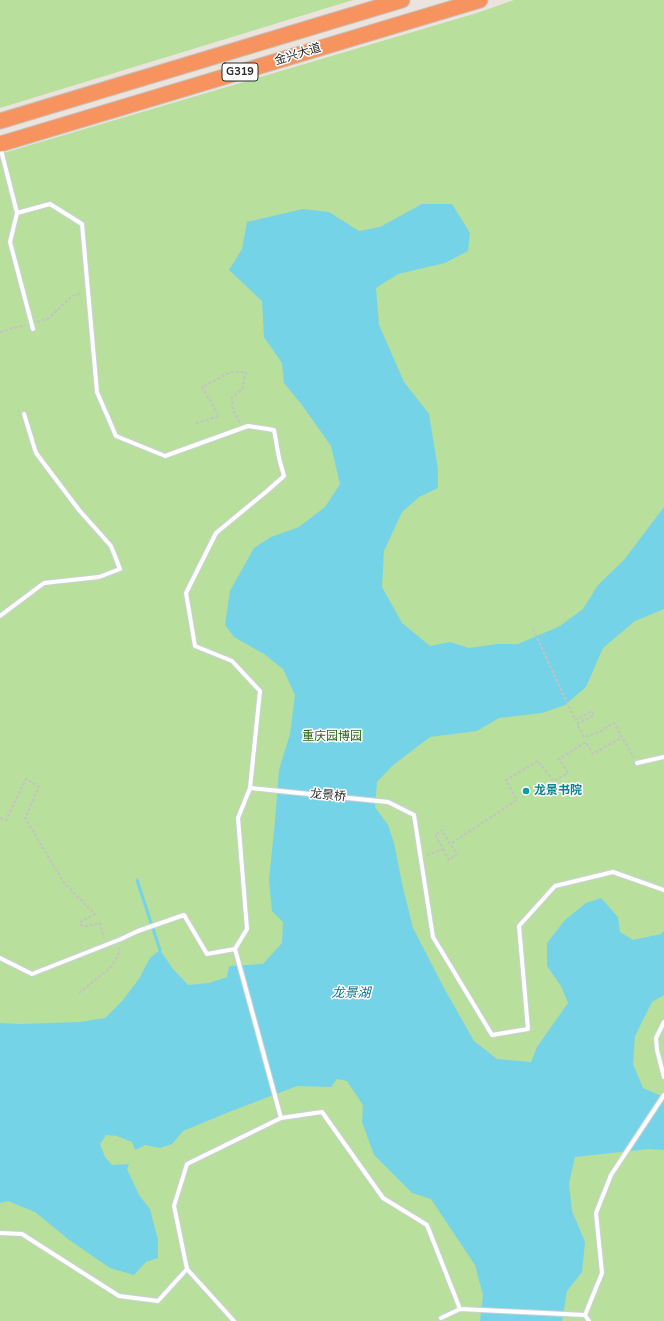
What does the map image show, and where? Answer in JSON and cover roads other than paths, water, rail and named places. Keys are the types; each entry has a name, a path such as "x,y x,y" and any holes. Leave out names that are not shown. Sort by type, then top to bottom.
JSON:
{"highway":[{"name":"金兴大道","path":"0,121 402,0"},
{"name":"金兴大道","path":"0,145 480,0"}],"lane":[{"path":"0,145 17,213 10,242 33,329"},
{"path":"17,213 50,204 82,224 97,392 116,436 165,456 248,426 274,430 284,476 216,533 186,593 194,646 232,661 260,691 250,788 238,818 248,929 235,949 281,1118"},
{"path":"0,616 44,583 99,577 120,569 112,546 79,510 36,453 24,414"},
{"path":"637,763 664,757"},
{"name":"龙景桥","path":"250,788 388,802 414,815 433,937 492,1035 528,1029 519,926 555,886 613,872 664,890"},
{"path":"0,958 32,974 184,914 207,954 235,949"},
{"path":"664,1022 656,1038 657,1050 664,1076"},
{"path":"585,1315 602,1272 596,1213 611,1175 664,1095"},
{"path":"234,1321 187,1270 174,1206 187,1164 281,1118 322,1112 383,1198 427,1225 460,1309"},
{"path":"0,1232 22,1234 119,1296 158,1301 187,1270"},
{"path":"440,1318 460,1309 585,1315"},
{"path":"585,1315 589,1321"}],"water":[{"name":"龙景湖","path":"422,204 452,204 470,233 468,251 445,263 398,274 376,288 379,325 404,382 429,414 438,469 438,488 419,497 402,512 384,551 382,587 402,623 430,646 450,642 469,648 497,644 518,644 560,626 583,609 598,585 624,560 664,507 664,609 635,621 603,648 586,687 565,705 542,713 499,718 477,731 430,737 392,766 377,782 375,807 388,825 394,843 413,928 444,988 474,1041 497,1059 531,1062 537,1047 568,1003 561,986 547,966 547,943 565,920 586,903 601,898 618,917 620,932 633,940 661,934 664,931 664,995 652,1002 635,1036 633,1064 643,1088 664,1097 664,1150 649,1149 575,1157 569,1184 572,1211 585,1242 582,1272 567,1291 562,1321 480,1321 483,1295 475,1265 431,1199 412,1193 374,1155 362,1122 363,1105 347,1081 337,1079 331,1087 297,1086 183,1131 172,1144 160,1148 145,1145 135,1150 132,1142 117,1136 106,1135 100,1144 105,1157 112,1165 129,1164 127,1169 139,1195 150,1209 158,1240 158,1258 146,1262 134,1275 110,1268 68,1239 35,1212 8,1201 0,1203 0,1023 18,1024 80,1022 105,1018 123,1000 139,979 150,958 160,950 173,969 188,985 209,983 227,977 229,966 263,964 282,943 283,922 272,911 269,880 279,770 290,734 295,695 283,669 264,654 234,637 225,625 230,591 254,548 271,537 299,527 325,507 340,484 331,446 302,405 284,383 282,363 264,337 262,301 229,270 242,249 247,222 303,209 329,212 359,231 380,227"}],"waterway":[{"path":"137,880 160,950"}],"place":[{"name":"龙景书院","path":"526,791"}],"park label":[{"name":"重庆园博园","path":"332,737"}]}
